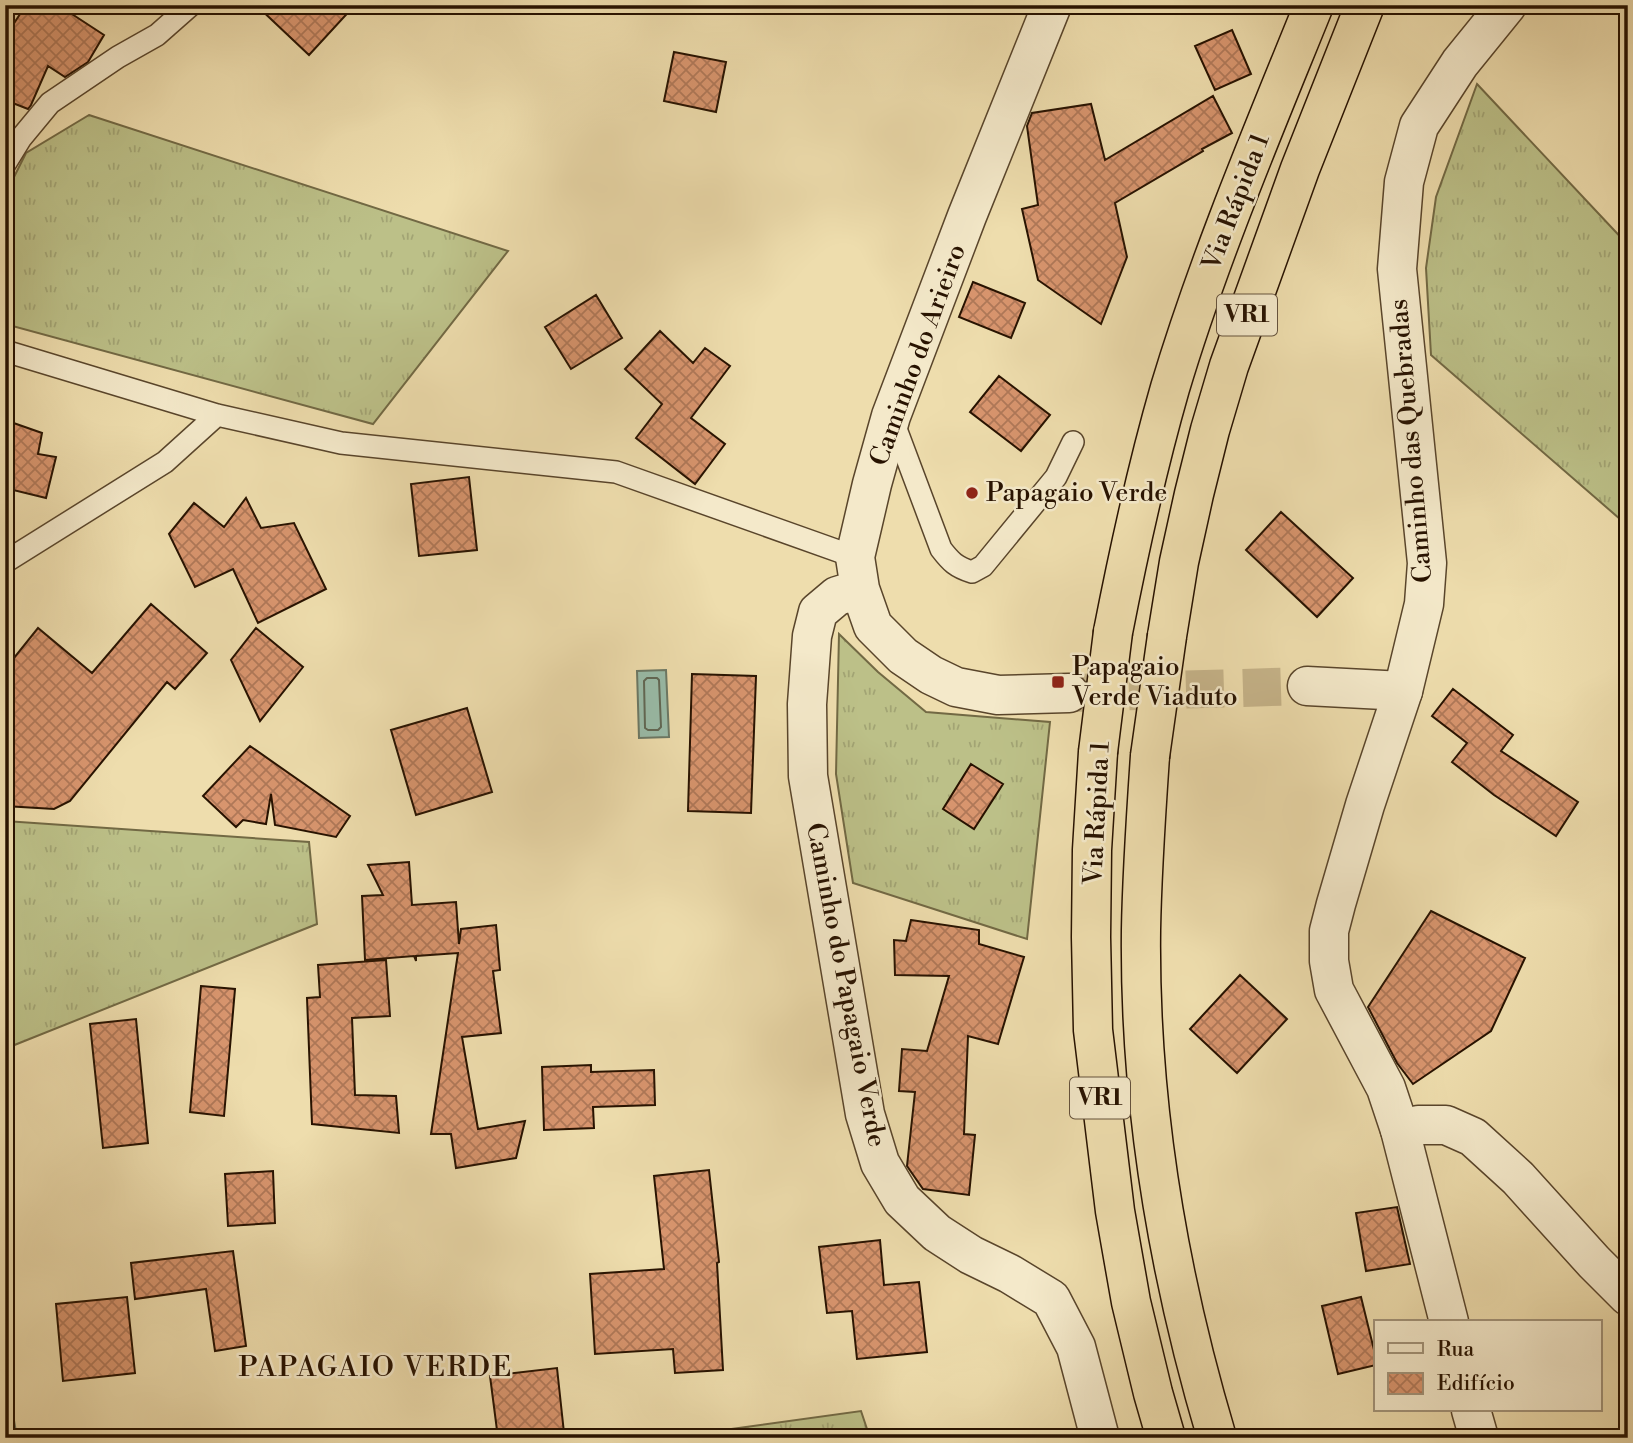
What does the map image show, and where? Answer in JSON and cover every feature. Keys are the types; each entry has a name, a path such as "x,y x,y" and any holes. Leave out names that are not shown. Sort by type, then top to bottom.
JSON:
{"highway":[{"name":"Via Rápida 1","path":"1166,1438 1131,1302 1117,1224 1093,1031 1092,849 1098,752 1113,632 1131,540 1170,390 1220,242 1314,5"},
{"name":"Via Rápida 1","path":"1217,1438 1179,1294 1162,1203 1150,1110 1143,1021 1141,933 1143,844 1150,756 1179,562 1210,430 1229,366 1300,169 1365,5"}],"street":[{"name":"Caminho do Arieiro","path":"858,573 872,484 891,416 967,216 1052,5"},
{"name":"Caminho das Quebradas","path":"1448,1320 1400,1130 1386,1088 1334,990 1329,961 1329,931 1365,805 1403,691 1424,604 1427,563 1396,269 1404,183 1419,126 1460,63 1507,5"},
{"path":"858,573 873,626 904,656 931,675 956,687 998,695 1069,693"},
{"name":"Caminho do Papagaio Verde","path":"858,573 818,612 812,636 807,704 808,776 865,1114 880,1163 902,1200 937,1233 1051,1299 1076,1347 1100,1438"},
{"path":"1307,687 1403,691"},
{"path":"1400,1130 1418,1125 1446,1125 1473,1137 1518,1178 1628,1296"},
{"path":"1472,1412 1479,1438"}],"lane":[{"path":"5,164 21,138 50,103 118,57 157,35 191,5"},
{"path":"5,351 217,415 341,443 616,472 858,573"},
{"path":"5,562 165,462 217,415"},
{"path":"891,416 941,549 951,563 972,572 983,566 1056,477 1073,442"}],"green space":[{"path":"1477,84 1628,245 1628,526 1431,355 1426,268 1436,197"},
{"path":"89,115 508,251 373,424 5,324 5,195 26,153"},
{"path":"839,634 878,672 926,712 1050,722 1027,939 853,883 836,774"},
{"path":"5,821 309,842 317,924 5,1051"},
{"path":"861,1411 870,1438 666,1438"}],"water":[{"path":"666,670 669,737 639,738 637,671"}],"building":[{"path":"26,5 58,5 104,35 88,62 65,77 48,66 28,109 5,100 5,37"},
{"path":"256,5 355,5 309,55"},
{"path":"1232,30 1251,74 1215,90 1195,46"},
{"path":"674,52 726,62 716,112 664,101"},
{"path":"1213,96 1232,133 1115,203 1127,257 1101,324 1038,280 1022,209 1038,205 1027,126 1032,113 1091,104 1105,160"},
{"path":"973,282 1025,303 1011,338 959,317"},
{"path":"596,295 622,338 571,369 545,327"},
{"path":"660,331 693,363 705,348 730,366 691,418 725,444 695,484 636,438 662,404 625,369"},
{"path":"999,376 1050,415 1021,451 970,412"},
{"path":"5,420 42,433 38,454 56,457 46,498 5,488"},
{"path":"469,477 477,550 419,556 411,484"},
{"path":"246,498 261,528 294,523 326,589 258,623 233,569 195,587 169,534 194,503 224,527"},
{"path":"1281,512 1353,578 1317,617 1246,550"},
{"path":"151,604 207,653 175,689 167,682 70,801 54,809 5,806 5,669 38,628 92,673"},
{"path":"256,628 303,667 260,721 231,660"},
{"path":"692,674 756,676 751,813 688,811"},
{"path":"1453,689 1513,735 1501,751 1578,802 1556,836 1494,795 1452,762 1467,743 1432,716"},
{"path":"467,708 492,792 416,815 391,730"},
{"path":"250,746 350,816 336,837 275,825 271,794 266,824 243,820 236,827 203,796"},
{"path":"971,764 1003,784 974,829 943,809"},
{"path":"409,862 412,905 456,902 459,944 461,929 496,925 500,970 493,971 501,1033 462,1037 478,1129 525,1121 516,1158 456,1168 451,1134 431,1134 458,953 416,956 416,961 414,956 365,960 362,896 383,895 368,865"},
{"path":"1431,911 1525,958 1491,1031 1413,1084 1397,1063 1368,1007"},
{"path":"911,920 979,930 979,944 1024,957 998,1044 968,1036 964,1134 975,1135 969,1195 923,1189 907,1166 915,1092 899,1091 902,1049 927,1051 949,976 895,975 894,940 906,941"},
{"path":"386,960 390,1016 352,1018 355,1095 396,1096 399,1133 312,1124 307,998 320,997 318,965"},
{"path":"1240,975 1287,1019 1237,1073 1190,1029"},
{"path":"201,986 235,989 224,1116 190,1112"},
{"path":"136,1019 148,1143 103,1148 90,1024"},
{"path":"591,1065 591,1072 654,1070 655,1105 593,1107 594,1128 544,1130 542,1067"},
{"path":"709,1170 719,1262 723,1370 675,1373 673,1349 595,1354 590,1274 664,1269 654,1176"},
{"path":"273,1171 275,1223 228,1226 225,1174"},
{"path":"1397,1207 1410,1264 1366,1271 1356,1213"},
{"path":"880,1240 884,1285 919,1282 927,1352 857,1359 852,1311 827,1313 819,1247"},
{"path":"233,1251 246,1346 215,1351 206,1289 135,1299 131,1263"},
{"path":"127,1297 135,1373 63,1381 56,1304"},
{"path":"1361,1297 1374,1350 1374,1365 1338,1374 1322,1306"},
{"path":"557,1368 564,1433 526,1438 498,1438 490,1376"}],"waterway":[{"path":"5,1398 12,1438"}],"tunnel":[{"path":"1072,693 1307,686"}],"place":[{"name":"Papagaio Verde","path":"972,493"},
{"name":"Papagaio Verde Viaduto","path":"1058,682"}],"district":[{"name":"PAPAGAIO VERDE","path":"376,1367"}]}
